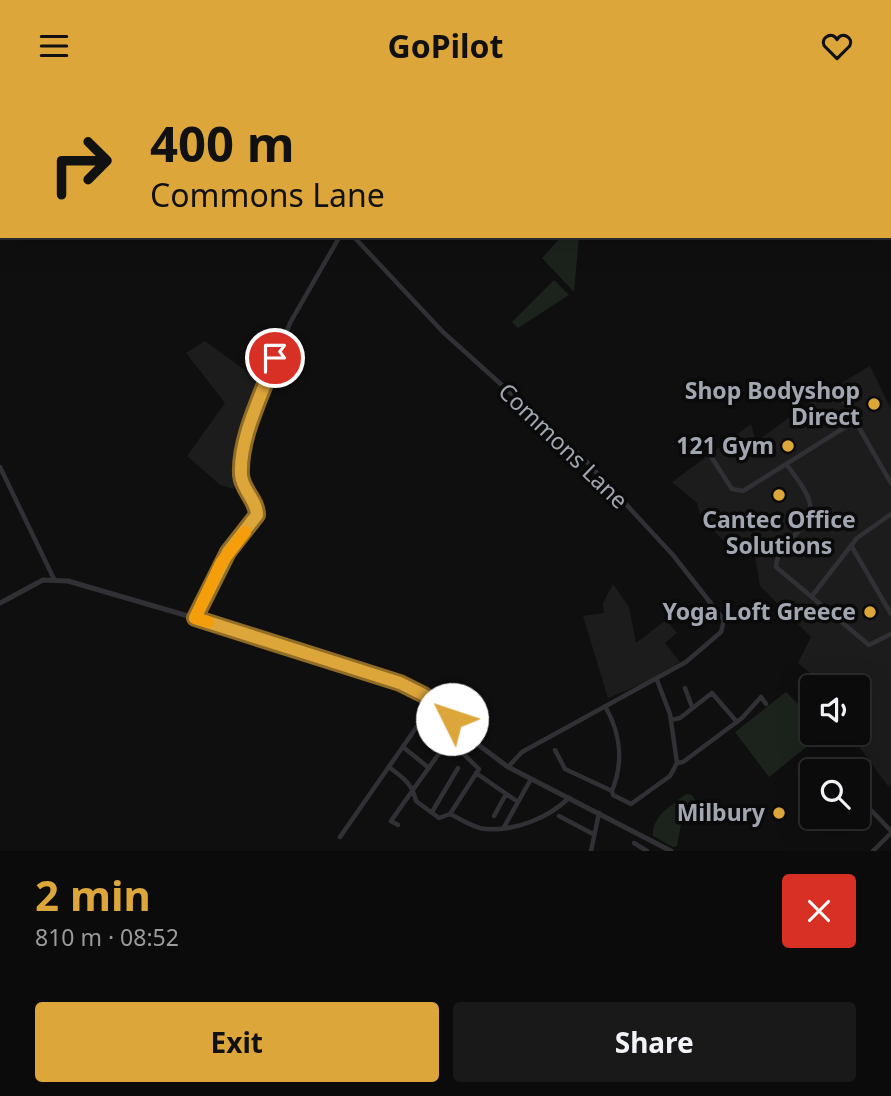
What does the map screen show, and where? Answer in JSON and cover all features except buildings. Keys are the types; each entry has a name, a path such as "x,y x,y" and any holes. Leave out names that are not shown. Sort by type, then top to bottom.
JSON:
{"street":[{"path":"195,618 228,552 255,521 256,507 241,473 246,441 290,323 339,238"},
{"name":"Commons Lane","path":"356,238 443,332 584,459 673,555 722,614 724,620 721,632 686,662 522,752 508,767"},
{"path":"839,393 891,483"},
{"path":"710,455 732,489 737,491 749,488 855,421"},
{"path":"787,465 808,499 810,509 807,520 780,550 776,567 869,645 891,634"},
{"path":"0,467 54,579"},
{"path":"812,596 857,538 891,514"},
{"path":"852,547 891,614"},
{"path":"0,603 36,582 54,579 195,618 400,683 434,702 480,746 508,767 599,813 662,849 671,851"},
{"path":"555,750 565,769 611,791 626,803 637,802 670,776 677,763 671,720 657,680"},
{"path":"685,688 692,708"},
{"path":"671,720 680,718 712,693 737,722"},
{"path":"677,763 683,762 737,722 761,697 766,703"},
{"path":"340,837 434,702"},
{"path":"605,706 614,722 620,762 611,791"},
{"path":"389,767 411,785 413,790 416,801 439,818 450,814 479,769 449,740 413,790 391,821 398,825"},
{"path":"403,747 429,768"},
{"path":"432,813 458,768"},
{"path":"476,773 518,802"},
{"path":"504,827 531,779"},
{"path":"494,816 506,794"},
{"path":"450,814 485,830 536,820 556,810 569,798"},
{"path":"872,811 891,832 873,851"},
{"path":"591,851 599,813"},
{"path":"559,816 593,834"},
{"path":"634,843 647,851"}],"shaded area":[{"path":"560,238 579,238 574,292 542,258"},
{"path":"554,280 569,295 518,328 512,322"},
{"path":"205,341 261,382 242,448 234,489 220,485 187,456 225,403 186,353"},
{"path":"870,366 891,409 891,784 888,786 858,745 870,745 870,675 812,675 798,663 811,637 760,586 755,557 731,536 724,541 701,518 697,503 672,482 751,424 756,442 813,400"},
{"path":"613,584 629,607 636,643 666,620 677,633 665,643 680,662 647,682 608,698 583,616 604,613 603,603"},
{"path":"786,692 800,706 800,745 809,745 769,777 735,732"},
{"path":"686,794 692,795 696,802 682,819 677,846 673,847 653,836 653,829 659,817"}],"slow traffic":[{"path":"208,622 195,618 221,563 245,532"}],"place":[{"name":"Shop Bodyshop Direct","path":"874,404"},
{"name":"121 Gym","path":"788,446"},
{"name":"Cantec Office Solutions","path":"779,495"},
{"name":"Yoga Loft Greece","path":"870,612"},
{"name":"Milbury","path":"779,813"}],"route":[{"path":"275,358 246,441 241,473 257,515 221,563 195,618 400,683 424,695 452,719"}]}
